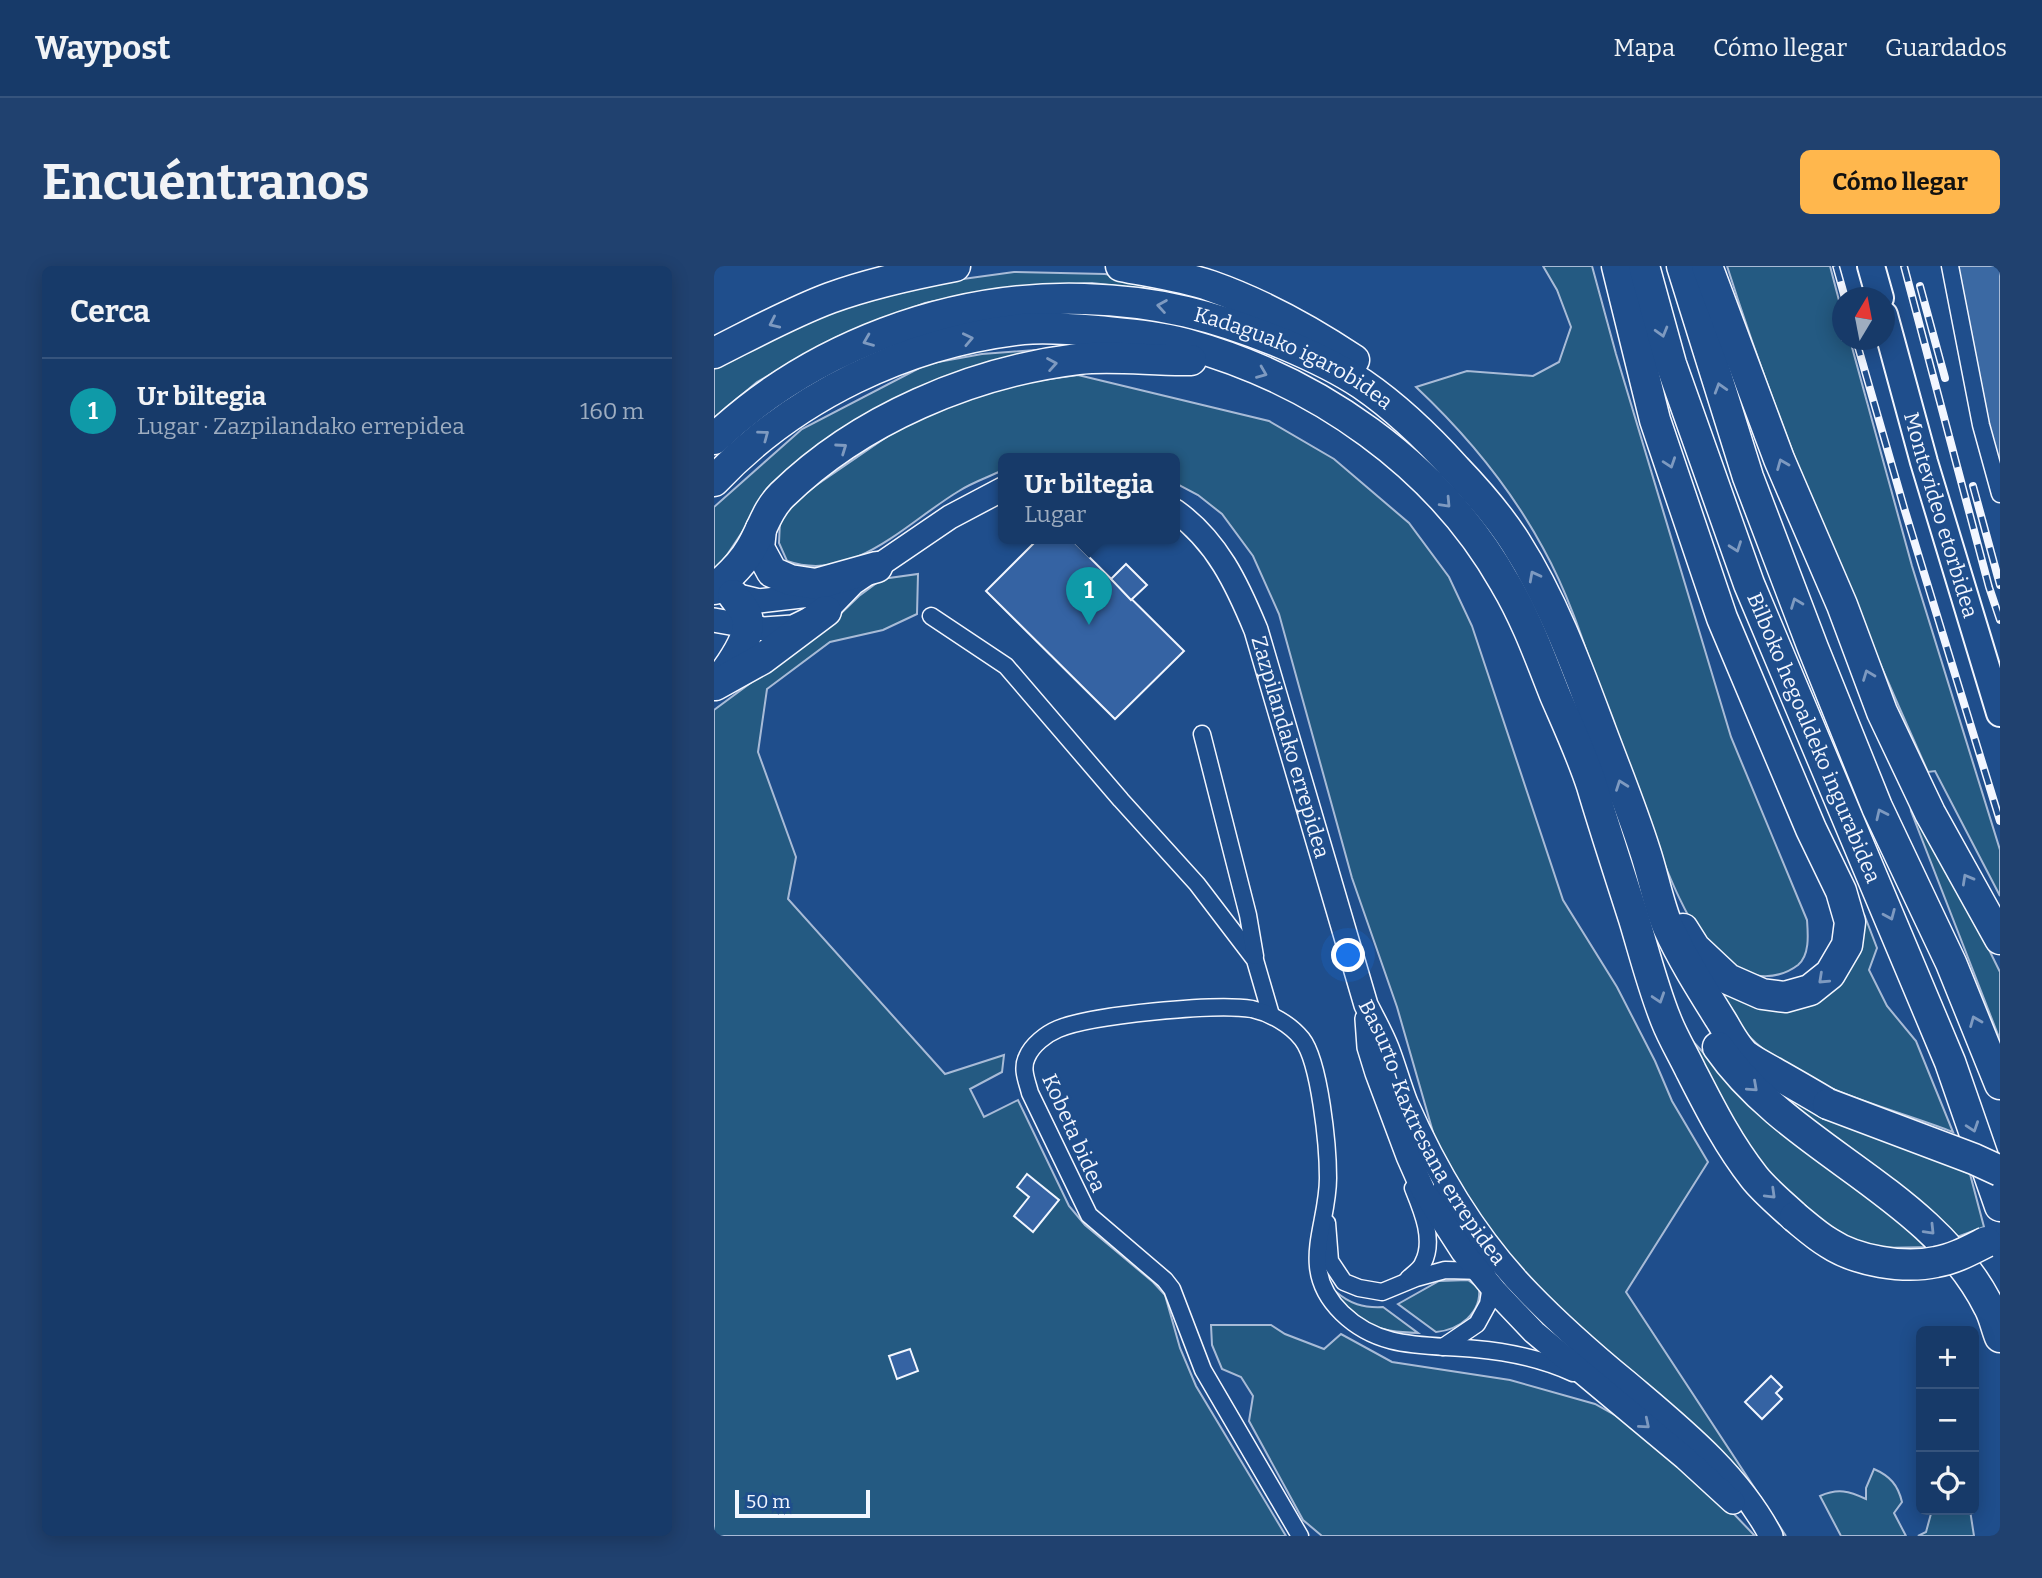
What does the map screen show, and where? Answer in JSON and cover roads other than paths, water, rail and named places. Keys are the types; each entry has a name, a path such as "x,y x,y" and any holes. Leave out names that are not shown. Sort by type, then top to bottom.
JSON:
{"highway":[{"path":"714,354 773,323 830,298 883,281 955,266"},
{"path":"1121,266 1210,286 1255,303 1317,335 1368,369 1417,410 1439,432 1453,465"},
{"path":"1617,266 1655,419 1722,618 1811,829 1841,891 1850,922 1847,945 1830,974 1810,990 1785,997 1762,994 1728,979 1695,948 1672,911 1645,850"},
{"name":"Bilboko hegoaldeko ingurabidea","path":"1644,266 1671,364 1749,584 1950,1062 2000,1206"},
{"name":"Bilboko hegoaldeko ingurabidea","path":"1682,266 1748,477 1814,648 1877,807 1951,963 2000,1084"},
{"path":"1706,266 1779,459 1842,605 1882,712 1930,813 2000,939"},
{"name":"Kadaguako igarobidea","path":"714,439 735,420 797,376 839,352 957,310 1007,302 1055,298 1108,299 1198,313 1307,354 1360,383 1410,422 1485,499 1517,544 1548,602 1585,689 1645,850"},
{"name":"Kadaguako igarobidea","path":"714,481 748,447 830,391 874,369 919,352 971,338 1026,329 1082,330 1137,335 1184,344 1229,359 1277,379 1338,410 1378,438 1415,470 1464,521 1504,580 1520,611 1594,793"},
{"path":"715,686 739,653 747,617 720,591 750,552 769,509 822,462 880,422 1004,373 1080,359 1229,359"},
{"path":"761,529 759,548 772,572 790,580 816,584 865,575"},
{"path":"715,686 762,659 826,611"},
{"path":"1594,793 1666,1020 1721,1130 1756,1180 1795,1217 1831,1245 1873,1261 1934,1263 1959,1256 2000,1232"},
{"path":"1594,793 1683,998 1733,1070 1799,1129 1926,1225 1966,1270 1989,1307 2000,1337"},
{"path":"1645,850 1667,925 1693,975 1743,1054 1828,1104 2000,1171"}],"main road":[{"path":"1871,266 1877,287"},
{"name":"Montevideo etorbidea","path":"1894,350 1924,462 2000,713"}],"street":[{"path":"1950,266 1981,425 2000,494"},
{"path":"720,591 759,601 830,592 865,575 950,517 998,492"},
{"name":"Zazpilandako errepidea","path":"1180,515 1197,528 1224,563 1256,630 1366,1005"},
{"path":"714,620 764,629 793,627 826,611 865,575"},
{"path":"931,617 1006,666 1197,884 1255,960"},
{"path":"1202,734 1248,915 1255,960 1271,1015"},
{"name":"Basurto-Kaxtresana errepidea","path":"1366,1005 1369,1047 1396,1125 1423,1190 1485,1276 1534,1332 1726,1494 1763,1536"},
{"name":"Basurto-Kaxtresana errepidea","path":"1366,1005 1386,1046 1405,1101 1441,1172 1475,1225 1528,1292 1612,1370 1680,1427 1714,1461 1754,1508 1770,1536"},
{"name":"Kobeta bidea","path":"1300,1536 1203,1370 1172,1289 1165,1280 1101,1228 1082,1205 1030,1093 1024,1066 1027,1055 1035,1044 1057,1029 1084,1021 1222,1007 1253,1009 1271,1015 1302,1039 1314,1062 1324,1117 1328,1177 1326,1203"},
{"path":"1396,1125 1407,1172 1426,1226 1428,1242 1423,1264 1404,1283"},
{"path":"1441,1172 1442,1198 1481,1256 1488,1304 1477,1324 1443,1347"},
{"path":"1326,1203 1330,1261 1344,1282 1382,1292 1446,1270 1502,1280 1583,1360 1612,1370"},
{"path":"1326,1203 1318,1232 1317,1252 1324,1291 1336,1306 1369,1335 1399,1343 1473,1348 1528,1357 1550,1363 1592,1381"}],"railway":[{"path":"1836,266 1842,287"},
{"path":"1904,266 2000,620"},
{"path":"1920,286 1945,378"},
{"path":"1859,350 2000,821"},
{"path":"1973,486 2000,585"}],"place":[{"name":"Ur biltegia","path":"1089,625"}]}
